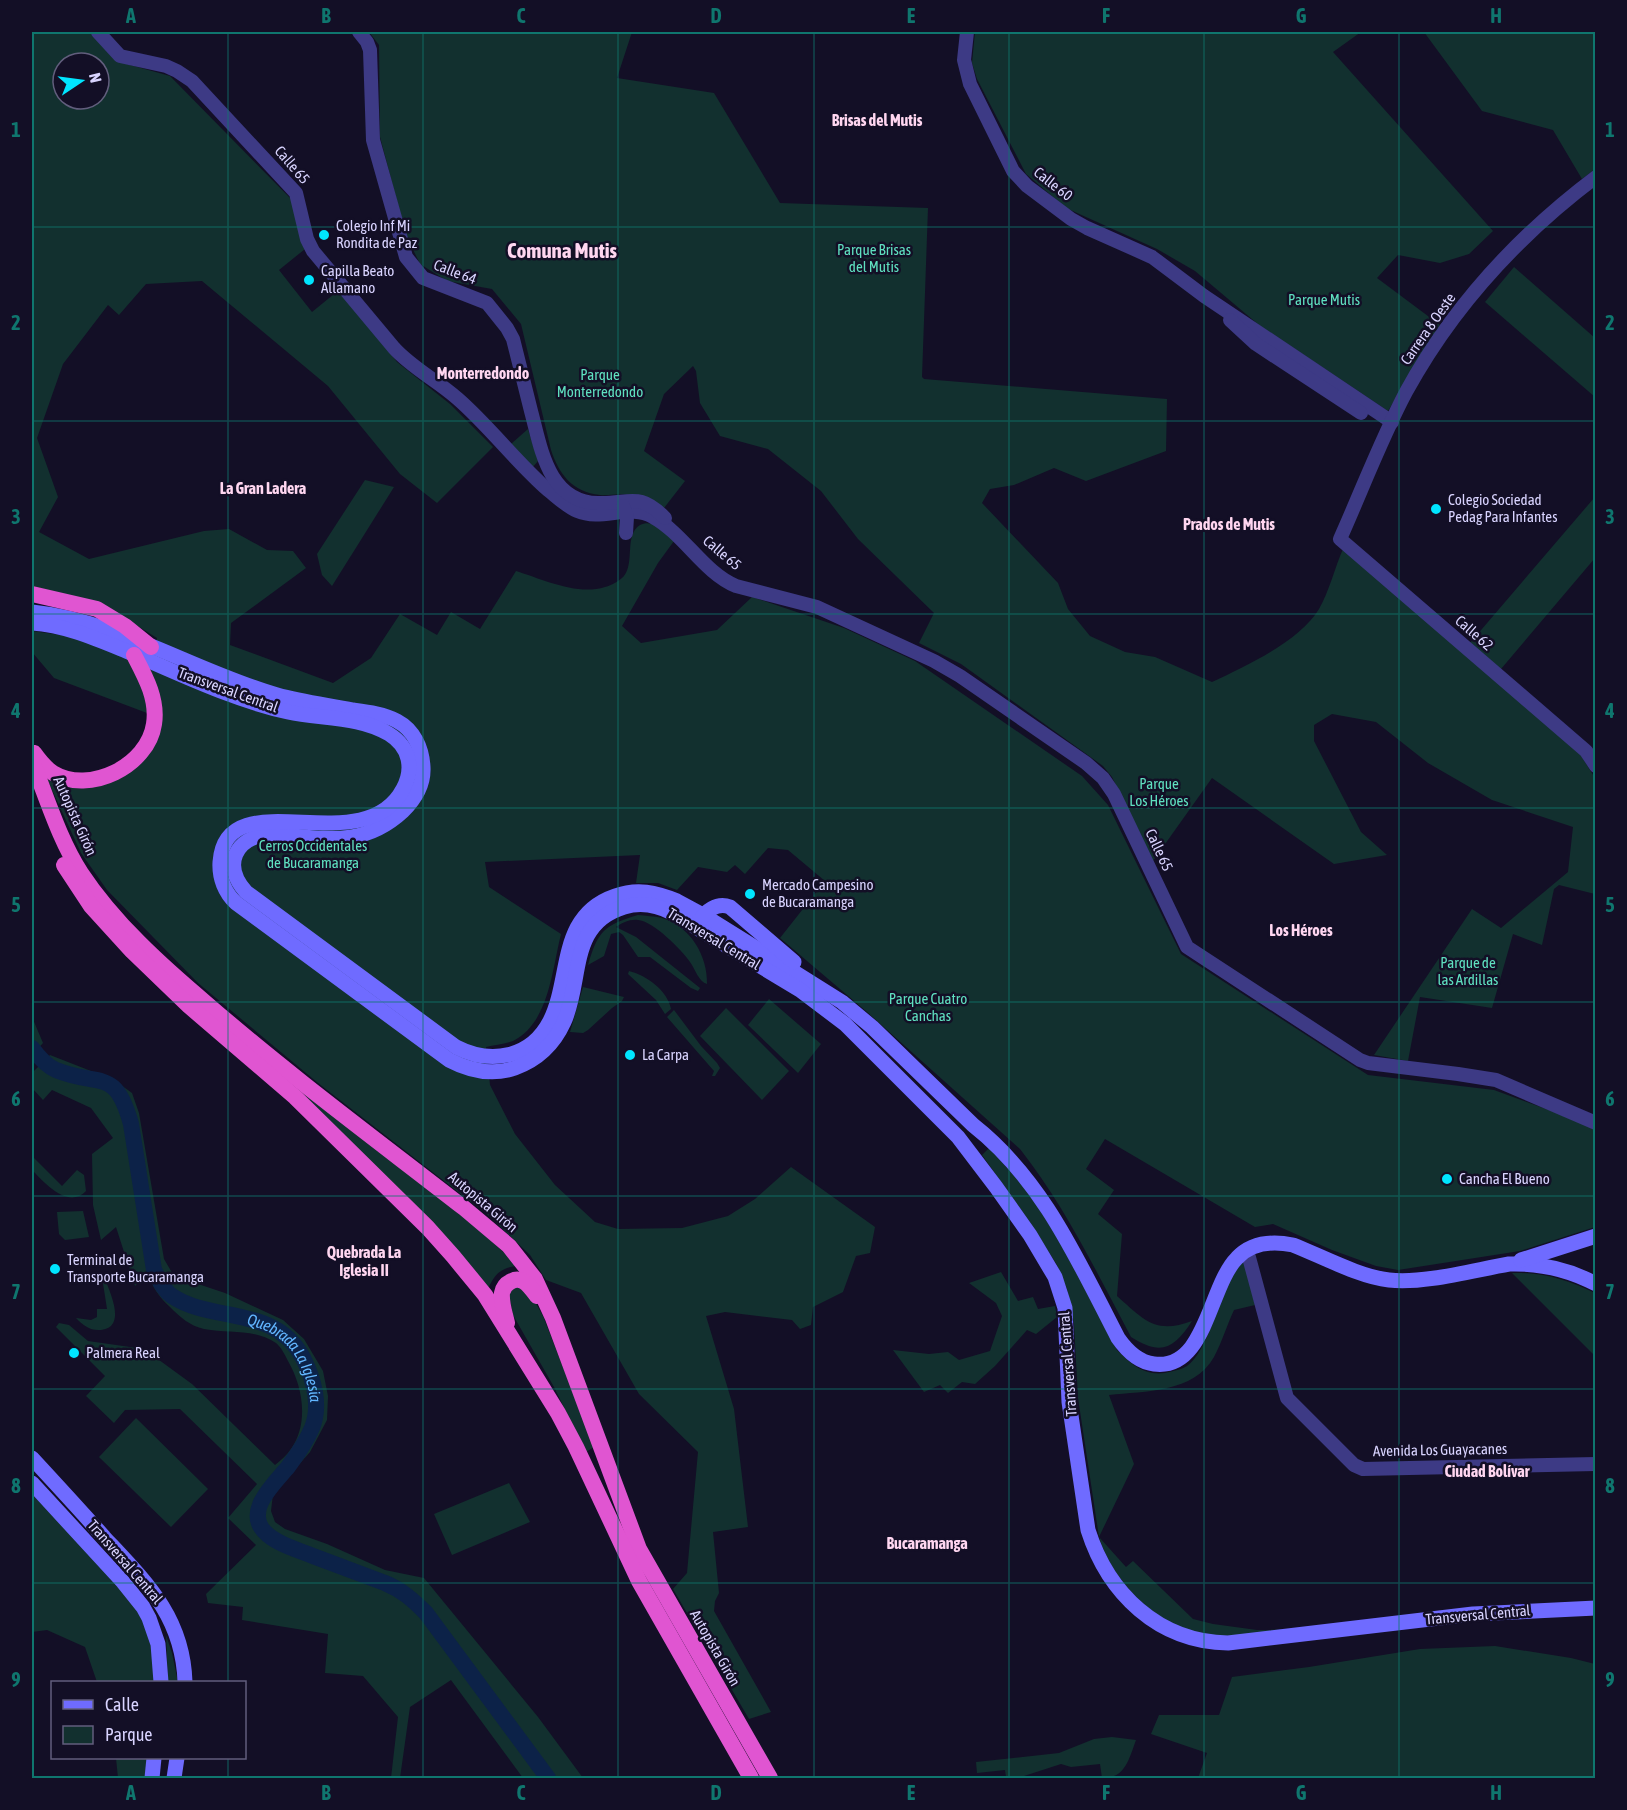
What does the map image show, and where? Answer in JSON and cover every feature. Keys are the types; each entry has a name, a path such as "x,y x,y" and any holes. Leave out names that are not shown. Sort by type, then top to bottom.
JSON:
{"highway":[{"path":"32,594 97,609 151,647"},
{"path":"32,750 42,764 54,774 74,780 102,778 136,757 151,734 154,714 147,681 134,655"},
{"name":"Autopista Girón","path":"32,761 74,861 95,893 136,938 248,1039 496,1234 523,1262 554,1318 639,1549 770,1779"},
{"name":"Autopista Girón","path":"32,790 54,845 72,880 99,916 189,1006 285,1088 428,1228 469,1275 511,1336 546,1393 576,1447 639,1581 751,1779"},
{"path":"511,1336 502,1296 504,1288 512,1281 520,1279 524,1281 554,1318"}],"main road":[{"name":"Transversal Central","path":"32,612 83,621 119,633 240,683 277,694 385,716 406,727 419,746 422,758 422,782 415,797 398,815 373,831 345,839 269,834 248,839 241,845 234,860 237,881 246,892 456,1047 480,1057 493,1058 508,1055 532,1043 542,1033 567,987"},
{"name":"Transversal Central","path":"32,623 74,632 260,705 290,713 362,724 378,729 397,740 409,760 408,780 395,801 376,815 348,824 264,821 246,826 232,835 223,850 220,868 227,891 236,903 449,1060 474,1071 492,1072 511,1069 542,1053 564,1022 570,946 580,922 592,910 613,897 640,891 656,893 677,901 699,921 800,990 845,1024 958,1137 980,1164 1049,1266 1063,1296 1069,1402 1091,1538 1106,1572 1124,1595 1145,1615 1180,1633 1205,1641 1228,1643 1473,1614 1596,1608"},
{"name":"Transversal Central","path":"699,921 828,992 872,1027 973,1125 989,1137 1052,1213 1118,1338 1133,1356 1159,1365 1179,1360 1186,1355 1196,1341 1226,1272 1247,1250"},
{"path":"1247,1250 1272,1243 1293,1245 1371,1276 1406,1281 1509,1264 1596,1236"},
{"path":"1572,1244 1565,1254 1567,1268 1572,1273"},
{"path":"1509,1264 1541,1265 1572,1273 1596,1284"},
{"name":"Transversal Central","path":"32,1458 135,1570 162,1604 178,1640 185,1681"},
{"name":"Transversal Central","path":"32,1483 143,1607 158,1644 161,1681"},
{"path":"152,1779 154,1759"},
{"path":"174,1779 177,1759"}],"street":[{"name":"Calle 65","path":"98,32 120,56 166,66 192,81 296,193 309,245 394,348 464,405 535,478 560,500 579,512 602,515 640,512 650,515 676,533"},
{"name":"Calle 64","path":"359,32 370,50 373,140 404,252 423,278 487,303 507,328 513,339 546,465"},
{"name":"Calle 60","path":"967,32 964,60 967,77 1013,171 1021,181 1071,219 1096,233 1142,251 1390,426"},
{"name":"Carrera 8 Oeste","path":"1340,539 1390,426 1419,370 1456,315 1508,254 1557,206 1596,177"},
{"name":"Calle 65","path":"546,465 562,489 574,497 596,503 634,500 648,503 725,581 823,609 934,661 960,676 1086,763 1103,778 1114,794 1188,947 1360,1060 1368,1064 1496,1080 1596,1123"},
{"path":"535,478 538,471 546,465"},
{"path":"616,502 622,505 626,512 626,532"},
{"name":"Calle 62","path":"1340,539 1586,751 1596,766"},
{"name":"Avenida Los Guayacanes","path":"1247,1250 1287,1398 1354,1465 1364,1468 1596,1464"}],"green space":[{"name":"Cerros Occidentales de Bucaramanga","path":"32,32 90,32 107,51 51,51 51,111 111,111 111,55 116,61 170,76 292,200 305,249 279,270 312,312 339,290 397,362 450,404 493,447 437,503 400,474 328,386 202,281 146,284 119,315 108,305 63,364 37,438 58,497 39,532 89,559 204,531 229,529 267,550 293,551 306,568 231,623 230,645 333,683 371,658 400,614 437,635 451,612 480,629 516,571 571,588 594,589 612,584 623,578 627,570 635,529 645,523 655,525 674,541 658,563 622,626 641,643 717,630 752,597 844,628 915,661 1082,776 1108,805 1181,954 1368,1075 1494,1090 1579,1121 1595,1130 1595,1227 1520,1251 1398,1270 1376,1266 1332,1250 1273,1224 1255,1227 1105,1139 1086,1169 1114,1190 1098,1214 1122,1234 1117,1296 1142,1318 1159,1325 1179,1325 1192,1321 1179,1338 1166,1347 1159,1348 1141,1343 1131,1337 1052,1193 1020,1149 867,1012 780,938 825,881 788,850 768,848 745,874 735,865 727,872 698,867 677,890 658,883 636,883 640,855 485,862 489,887 561,934 547,994 534,1022 525,1033 513,1041 486,1047 490,1085 515,1134 555,1185 595,1222 618,1229 682,1228 728,1216 755,1199 791,1167 875,1227 870,1253 856,1256 843,1292 813,1307 811,1325 800,1329 792,1320 725,1312 706,1316 734,1409 748,1527 713,1532 719,1593 714,1611 771,1712 749,1719 673,1589 687,1573 698,1452 639,1394 581,1293 546,1280 530,1255 489,1216 318,1083 198,983 107,890 81,853 47,779 74,787 148,752 150,672 157,638 100,603 32,586"},
{"path":"369,32 632,32 617,78 714,93 780,203 928,208 922,377 924,379 1167,399 1166,451 1086,481 1054,468 1014,485 990,489 982,503 1058,583 1068,609 1090,636 1125,652 1155,657 1212,682 1271,652 1310,621 1323,602 1343,549 1580,754 1595,778 1595,894 1559,885 1554,889 1542,945 1513,934 1492,1008 1420,997 1408,1061 1374,1055 1472,909 1501,928 1568,872 1573,827 1492,800 1428,763 1376,722 1332,714 1314,725 1314,741 1361,832 1387,855 1334,864 1212,778 1153,861 1112,777 1103,766 961,664 919,643 934,613 858,539 821,491 768,449 720,436 700,403 696,371 693,366 664,394 644,451 685,481 664,508 642,498 621,494 600,495 574,486 558,467 551,450 521,324 492,289 447,281 420,264 406,235 380,137 379,45"},
{"name":"Parque Mutis","path":"975,32 1361,32 1333,52 1493,231 1469,254 1440,263 1398,255 1377,278 1440,325 1388,411 1259,325 1195,271 1157,249 1066,208 1026,174 977,79 972,63"},
{"path":"1424,32 1595,32 1595,169 1582,179 1553,130 1482,111"},
{"path":"1514,267 1595,338 1595,397 1485,302"},
{"path":"528,429 538,461 532,468 511,444"},
{"path":"365,480 394,487 332,586 322,575 317,554"},
{"path":"1594,498 1596,500 1595,558 1501,669 1470,643"},
{"path":"32,631 76,637 128,659 147,701 147,713 54,678 32,652"},
{"path":"638,915 662,918 672,922 689,935 701,953 707,973 707,984 699,978 690,962 674,944 651,925 638,920 632,920 616,927 636,937 700,988 698,991 650,957 638,957 619,932 611,934 604,956 588,965 595,944 604,931 617,922"},
{"path":"629,971 642,976 661,990 671,1009 665,1014 656,1000 628,974"},
{"path":"583,987 624,997 588,1030 583,1033 570,1032"},
{"path":"769,999 821,1044 798,1073 748,1025"},
{"path":"726,1008 789,1071 762,1100 700,1036"},
{"path":"674,1010 717,1063 720,1068 715,1076 712,1076 714,1071 667,1017"},
{"path":"32,1017 43,1043 32,1055"},
{"path":"50,1055 114,1080 132,1093 139,1113 164,1259 174,1276 225,1293 283,1320 304,1339 323,1371 328,1396 327,1420 310,1452 273,1494 271,1511 275,1522 285,1529 327,1544 385,1570 424,1578 538,1717 583,1778 523,1778 451,1680 410,1707 400,1778 391,1778 398,1717 363,1676 325,1673 328,1634 242,1620 243,1607 208,1603 206,1594 256,1545 228,1518 257,1484 180,1409 125,1410 114,1423 86,1396 105,1376 56,1327 59,1323 69,1325 88,1341 144,1349 192,1384 275,1465 291,1449 300,1428 302,1405 297,1382 284,1354 276,1343 259,1335 199,1328 178,1314 159,1296 148,1273 135,1286 116,1227 101,1240 93,1205 92,1154 113,1138 91,1108 52,1090 43,1100 32,1088 32,1073"},
{"path":"285,1076 449,1203 519,1266 500,1272 488,1289"},
{"path":"989,1148 1028,1191 1061,1243 1117,1350 1144,1371 1165,1373 1185,1367 1194,1359 1206,1339 1231,1277 1244,1260 1255,1305 1234,1310 1217,1351 1205,1369 1194,1378 1168,1388 1109,1395 1134,1464 1099,1537 1078,1398 1074,1324 1067,1289 1057,1265 1030,1222 982,1155"},
{"path":"32,1156 62,1186 77,1170 84,1175 86,1191 79,1196 72,1197 57,1192 32,1170"},
{"path":"83,1211 89,1237 65,1240 59,1234 57,1212"},
{"path":"1001,1272 1018,1301 1033,1297 1038,1309 1055,1306 1057,1317 1036,1334 1027,1330 995,1366 975,1384 962,1382 948,1393 940,1385 924,1392 893,1350 929,1354 948,1352 959,1360 990,1351 1002,1316 996,1303 969,1283"},
{"path":"1512,1273 1555,1278 1595,1293 1595,1356"},
{"path":"104,1276 114,1308 114,1322 109,1327 93,1330 76,1318 91,1320 97,1317 97,1309 107,1309 102,1277"},
{"path":"517,1286 534,1300 543,1316 594,1447 586,1452 554,1387 513,1315 509,1294 511,1289"},
{"path":"136,1418 208,1489 171,1527 99,1457"},
{"path":"509,1483 530,1522 452,1555 434,1514"},
{"path":"32,1494 119,1585 140,1611 151,1636 155,1681 97,1681 85,1647 47,1630 32,1632"},
{"path":"1099,1537 1126,1567 1133,1561 1193,1619 1257,1630 1310,1629 1225,1637 1194,1632 1175,1625 1158,1615 1128,1588 1106,1555"},
{"path":"166,1635 178,1681 168,1681"},
{"path":"1495,1646 1595,1664 1595,1778 1198,1778 1207,1753 1151,1734 1159,1715 1219,1715 1232,1677 1420,1649"},
{"path":"1112,1737 1136,1740 1125,1766 1116,1775 1110,1777 1102,1778 1100,1764 1071,1767 1061,1764 1024,1776 1006,1777 1005,1770 977,1773 976,1762 1059,1753 1094,1739"},
{"path":"116,1759 150,1759 148,1778 118,1778"}],"waterway":[{"name":"Quebrada La Iglesia","path":"32,1048 52,1068 71,1075 104,1082 112,1086 119,1094 131,1124 154,1270 166,1291 188,1304 260,1322 277,1330 291,1341 307,1366 315,1393 315,1420 301,1448 263,1499 258,1517 261,1526 273,1539 385,1583 412,1600 426,1613 548,1778"}],"place":[{"name":"Colegio Inf Mi Rondita de Paz","path":"324,235"},
{"name":"Capilla Beato Allamano","path":"309,280"},
{"name":"Colegio Sociedad Pedag Para Infantes","path":"1436,509"},
{"name":"Mercado Campesino de Bucaramanga","path":"750,894"},
{"name":"La Carpa","path":"630,1055"},
{"name":"Cancha El Bueno","path":"1447,1179"},
{"name":"Terminal de Transporte Bucaramanga","path":"55,1269"},
{"name":"Palmera Real","path":"74,1353"}],"district":[{"name":"Brisas del Mutis","path":"877,120"},
{"name":"Comuna Mutis","path":"562,251"},
{"name":"Monterredondo","path":"483,373"},
{"name":"La Gran Ladera","path":"263,488"},
{"name":"Prados de Mutis","path":"1229,524"},
{"name":"Los Héroes","path":"1301,930"},
{"name":"Quebrada La Iglesia II","path":"364,1261"},
{"name":"Ciudad Bolívar","path":"1487,1471"},
{"name":"Bucaramanga","path":"927,1543"}],"park label":[{"name":"Parque Brisas del Mutis","path":"874,258"},
{"name":"Parque Monterredondo","path":"600,384"},
{"name":"Parque Los Héroes","path":"1159,792"},
{"name":"Parque de las Ardillas","path":"1468,972"},
{"name":"Parque Cuatro Canchas","path":"928,1008"}]}
